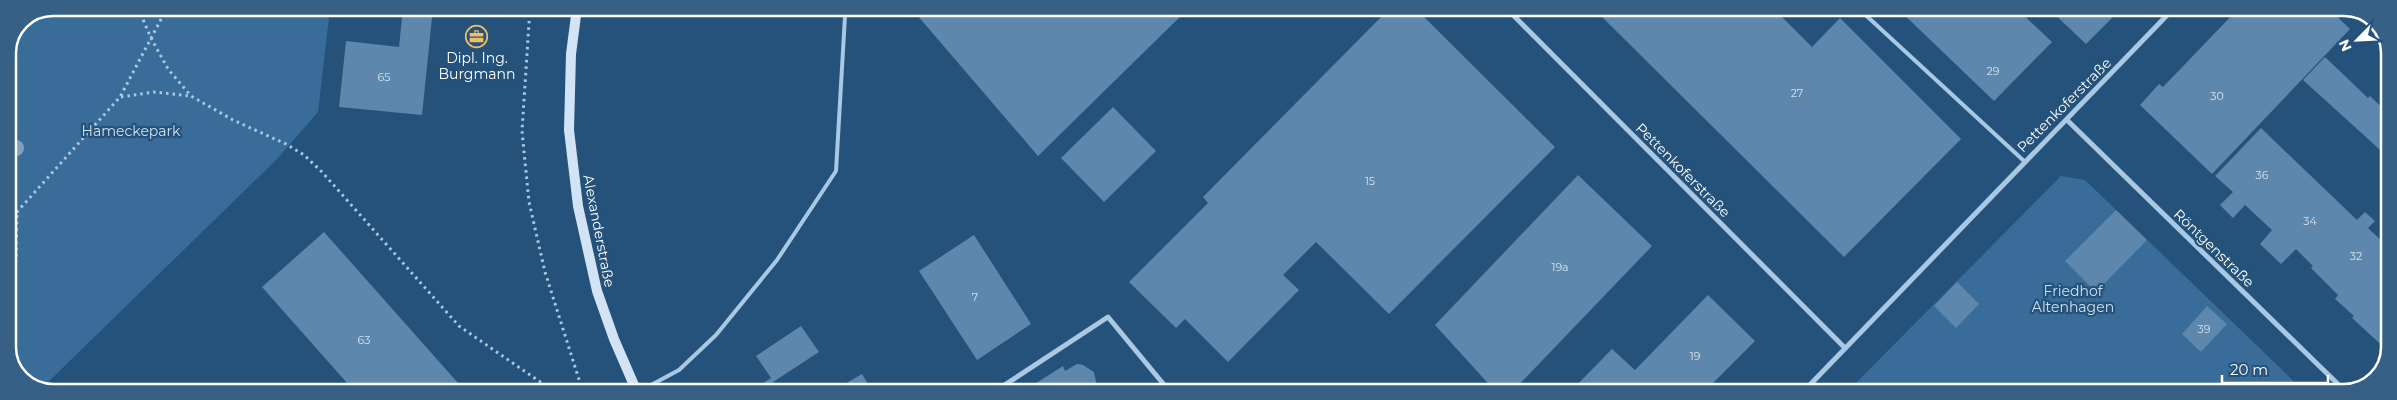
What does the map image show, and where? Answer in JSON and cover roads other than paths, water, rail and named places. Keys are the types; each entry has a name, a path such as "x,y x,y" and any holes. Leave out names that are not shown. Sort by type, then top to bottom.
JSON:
{"main road":[{"name":"Alexanderstraße","path":"576,16 571,54 569,130 578,206 597,291 614,339 633,383"}],"street":[{"name":"Pettenkoferstraße","path":"1515,17 1845,348"},
{"name":"Pettenkoferstraße","path":"1811,384 2024,161 2165,17"},
{"name":"Röntgenstraße","path":"2066,120 2338,384"},
{"path":"1007,383 1108,317 1163,383"}],"lane":[{"path":"654,383 679,370 716,335 777,260 836,171 846,16"},
{"path":"1868,17 2024,161"}],"place":[{"name":"Dipl. Ing. Burgmann","path":"477,36"}],"park label":[{"name":"Hameckepark","path":"131,131"},
{"name":"Friedhof Altenhagen","path":"2073,300"}]}
